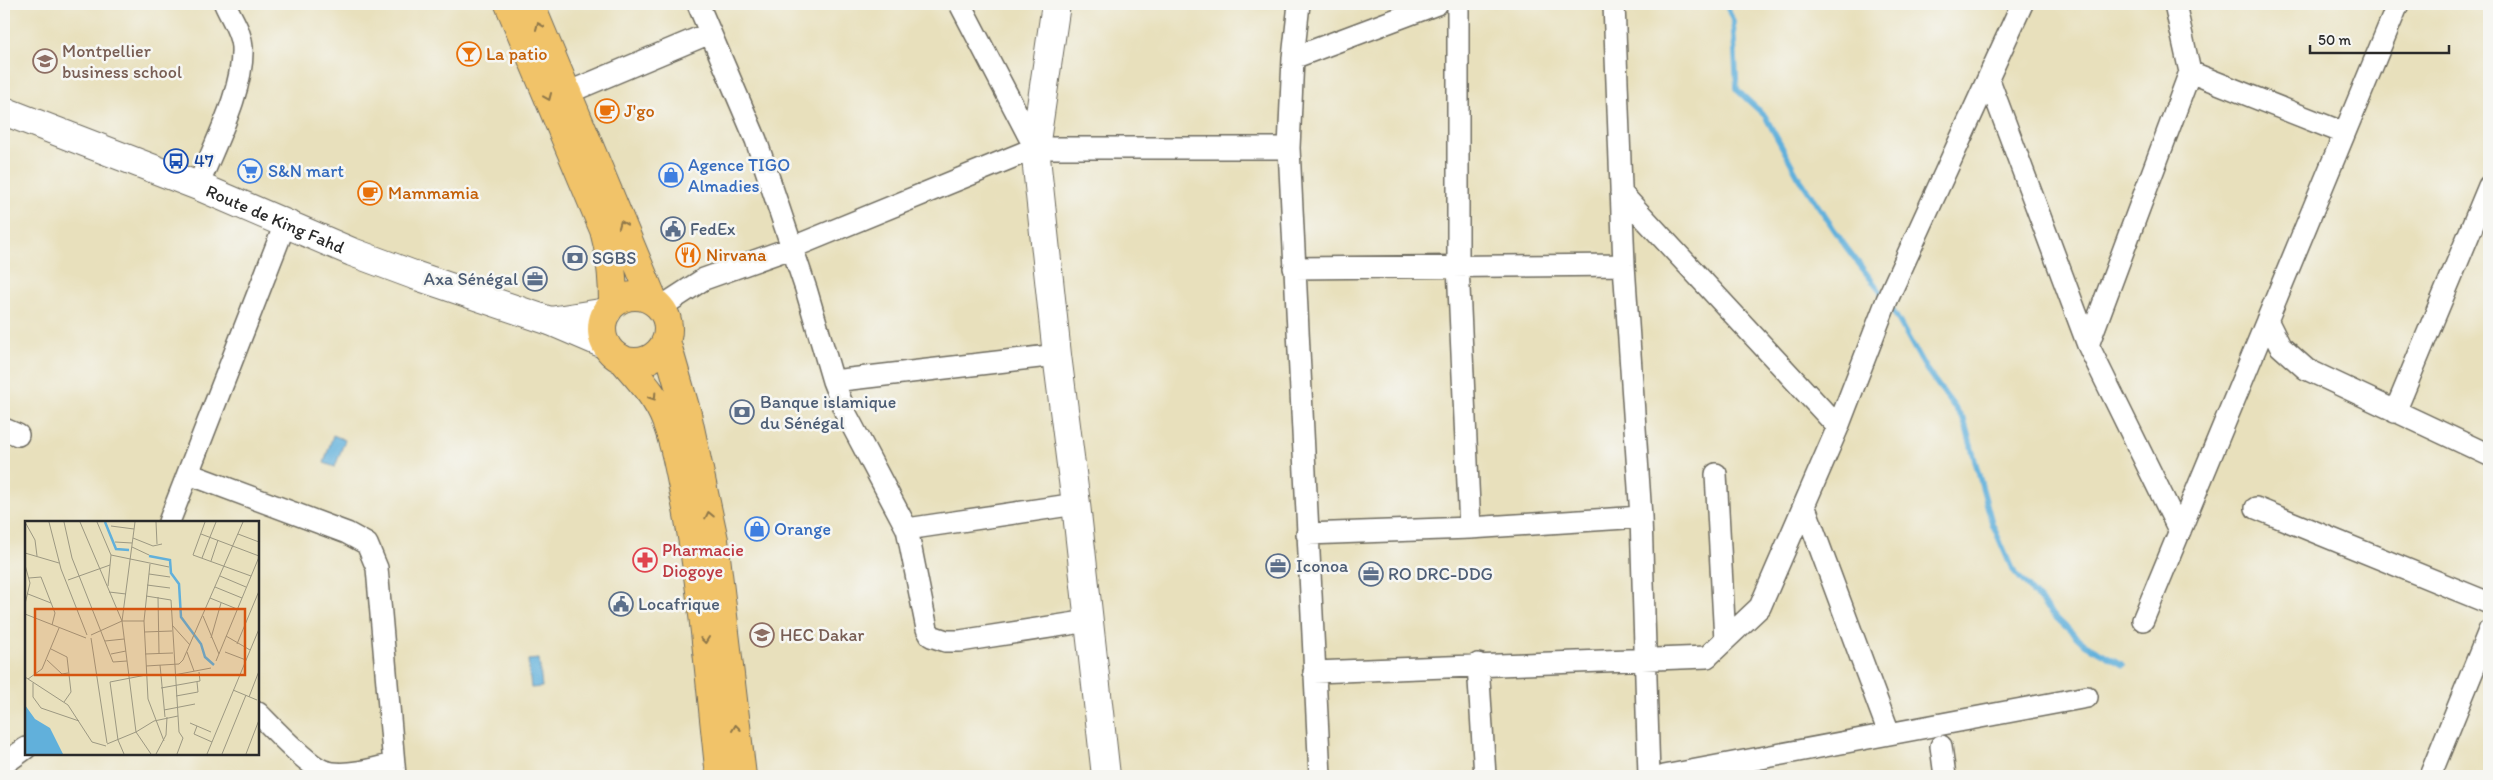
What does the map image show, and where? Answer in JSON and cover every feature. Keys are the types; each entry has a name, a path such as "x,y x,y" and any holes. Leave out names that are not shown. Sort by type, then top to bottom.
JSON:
{"highway":[{"path":"509,4 604,230 610,250 613,273 610,308 602,328 614,352 656,401 666,420 678,465 694,544 720,776"},
{"path":"530,4 658,304 668,323 666,341 687,414 714,540 742,776"},
{"path":"610,308 633,296 658,304"},
{"path":"614,352 645,361 658,353 666,341"}],"street":[{"path":"198,186 240,80 242,45 236,24 225,4"},
{"path":"698,4 756,140 806,289 833,381 846,414 907,529 927,629 931,636 936,639 960,641 1089,621"},
{"path":"960,4 1035,148"},
{"path":"1056,4 1035,148 1106,776"},
{"path":"1299,4 1293,58 1289,148 1320,776"},
{"path":"1293,58 1437,4"},
{"path":"1458,4 1458,266 1470,528"},
{"path":"1614,4 1624,265 1641,517 1649,776"},
{"path":"1314,672 1478,664 1644,661 1707,657 1760,607 1838,427 1887,300 1989,80 2022,4"},
{"path":"2088,345 2190,72 2175,4"},
{"path":"2143,620 2398,4"},
{"path":"568,93 710,33"},
{"path":"2190,72 2344,133"},
{"path":"1989,80 2088,345 2180,532"},
{"name":"Route de King Fahd","path":"4,111 198,186 285,224 414,276 550,321 614,352"},
{"path":"658,304 704,278 791,248 1035,148 1289,148"},
{"path":"2395,412 2489,186"},
{"path":"1621,193 1838,427"},
{"path":"169,521 285,224"},
{"path":"1294,268 1624,265"},
{"name":"Route de King Fahd","path":"550,321 610,308"},
{"path":"2267,320 2280,346 2306,369 2489,455"},
{"path":"833,381 1057,355"},
{"path":"189,474 347,533 367,544 377,568 394,770 341,773 323,771 309,761 259,714"},
{"path":"1716,474 1725,640"},
{"path":"907,529 1076,504"},
{"path":"1804,505 1889,733"},
{"path":"2256,508 2489,603"},
{"path":"1307,534 1470,528 1641,517"},
{"path":"2430,776 2489,631"},
{"path":"1478,664 1485,776"},
{"path":"1664,776 2087,697"},
{"path":"1940,746 1945,776"},
{"path":"4,764 25,749"}],"water":[{"path":"333,435 345,440 335,467 324,463"},
{"path":"539,659 542,687 531,688 528,660"}],"waterway":[{"path":"1726,4 1733,21 1737,90 1765,116 1798,176 1846,247 1883,295"},
{"path":"1891,307 1926,369 1964,420 1992,523 2012,569 2052,614 2083,643 2123,665"}],"place":[{"name":"La patio","path":"469,54"},
{"name":"Montpellier business school","path":"45,61"},
{"name":"J'go","path":"607,111"},
{"name":"47","path":"176,161"},
{"name":"S&N mart","path":"250,171"},
{"name":"Agence TIGO Almadies","path":"671,175"},
{"name":"Mammamia","path":"370,193"},
{"name":"FedEx","path":"673,229"},
{"name":"Nirvana","path":"688,255"},
{"name":"SGBS","path":"575,258"},
{"name":"Axa Sénégal","path":"535,279"},
{"name":"Banque islamique du Sénégal","path":"742,412"},
{"name":"Orange","path":"757,529"},
{"name":"Pharmacie Diogoye","path":"645,560"},
{"name":"Iconoa","path":"1278,566"},
{"name":"RO DRC-DDG","path":"1371,574"},
{"name":"Locafrique","path":"621,604"},
{"name":"HEC Dakar","path":"762,635"}]}
